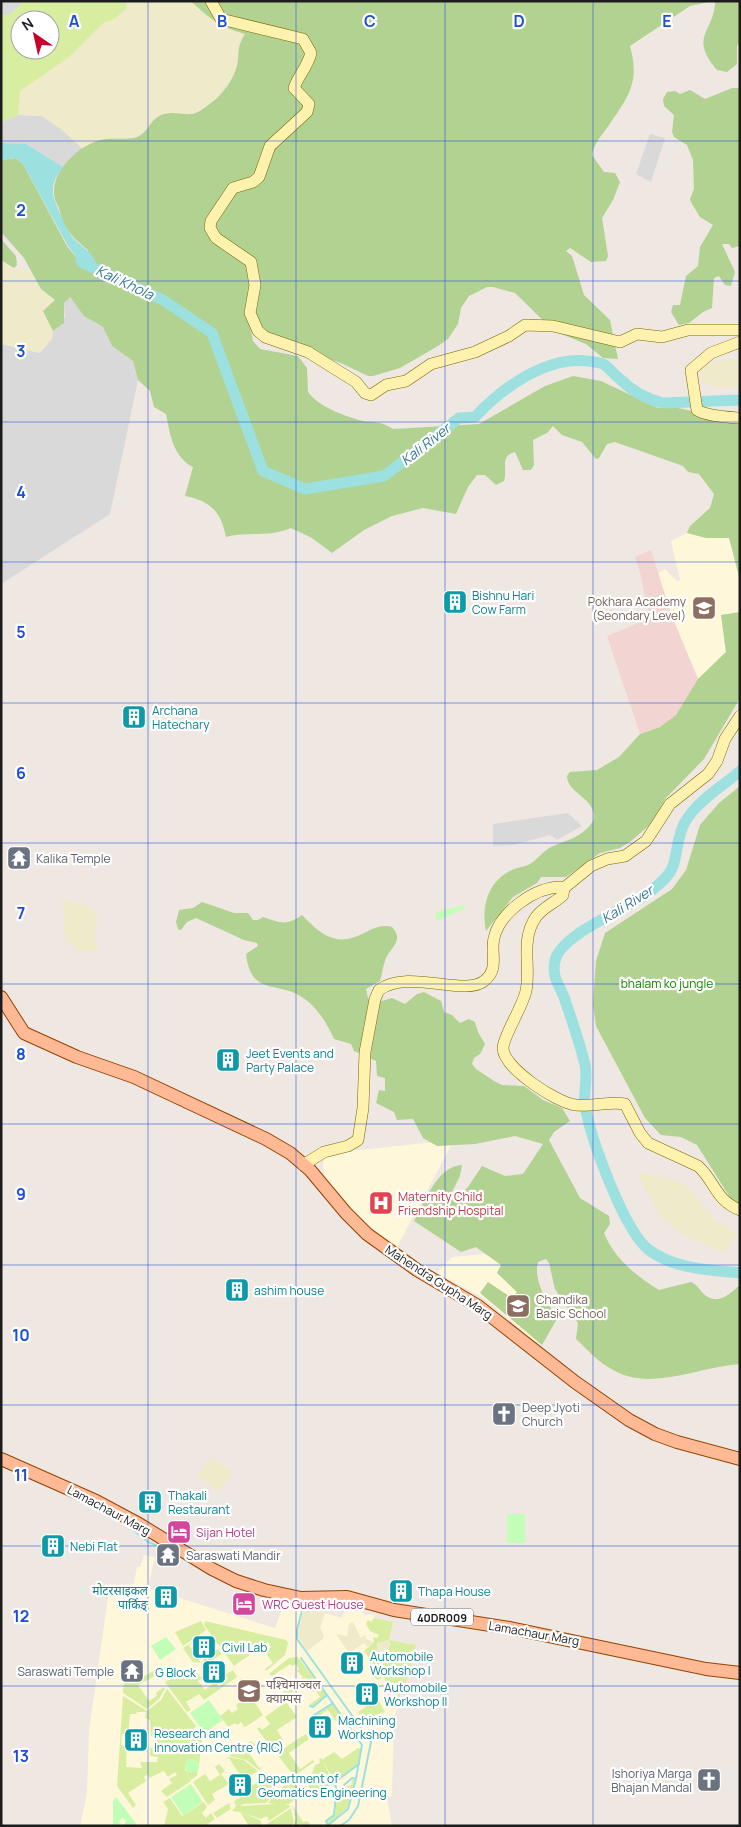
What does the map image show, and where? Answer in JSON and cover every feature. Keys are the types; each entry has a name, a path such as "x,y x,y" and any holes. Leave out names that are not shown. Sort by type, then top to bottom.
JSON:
{"main road":[{"name":"Mahendra Gupha Marg","path":"1,997 24,1032 77,1057 134,1077 279,1146 303,1165 367,1234 417,1270 478,1306 562,1372 630,1420 655,1434 677,1442 740,1459"},
{"name":"Lamachaur Marg","path":"1,1459 96,1501 139,1524 212,1569 236,1581 264,1590 301,1598 347,1597 394,1610 518,1630 706,1669 740,1673"}],"street":[{"path":"211,1 221,19 303,39 311,53 308,67 297,80 294,88 309,104 307,112 270,146 259,177 253,182 233,188 211,221 210,228 216,238 251,262 255,285 250,314 255,327 265,338 308,352 356,382 365,393 371,396 386,385 406,381 431,364 475,352 525,326 553,326 620,342 637,334 662,337 688,330 740,330"},
{"path":"740,342 724,346 691,370 697,410 706,415 714,414 740,418"},
{"path":"740,716 725,738 717,760 708,774 670,804 646,841 625,856 598,862 564,888 563,895 542,911 532,924 527,941 526,989 520,1012 503,1049 511,1064 532,1082 565,1102 582,1105 623,1104 627,1106 640,1132 648,1143 698,1166 704,1171 720,1198 740,1210"},
{"path":"303,1165 324,1152 348,1146 358,1140 363,1108 365,1052 376,995 384,986 396,982 470,985 484,982 493,969 494,937 504,919 534,896 557,887 564,888"}],"shaded area":[{"path":"1,1 24,1 15,10 10,10 9,15 1,15"},
{"path":"126,1 191,1 217,23 245,34 239,43 237,65 231,81 216,99 196,113 158,117 138,136 93,143 83,149 61,129 42,116 18,115 20,91 69,57 103,23 114,19 126,9"},
{"path":"18,115 42,116 61,129 83,149 70,158 63,167 26,144 1,143 1,122"},
{"path":"650,134 665,138 651,182 636,174"},
{"path":"1,260 16,269 30,270 41,289 55,300 43,311 53,331 52,339 40,353 1,344"},
{"path":"69,297 92,321 103,327 112,346 133,361 138,380 110,514 1,584 1,344 40,353 52,339 53,331 58,328 65,317 64,303"},
{"path":"740,356 740,387 720,388 700,381 700,366"},
{"name":"Pokhara Academy (Seondary Level)","path":"687,533 706,538 729,538 740,580 740,612 721,615 726,652 698,679 662,592 658,573 665,569 677,581 680,580 671,541"},
{"path":"651,550 672,617 698,679 676,715 660,727 640,734 607,636 643,621 643,618 649,616 635,557"},
{"path":"568,813 582,826 557,840 550,835 513,845 493,846 493,824"},
{"path":"63,900 93,908 97,916 94,938 98,951 80,951 65,941"},
{"name":"Maternity Child Friendship Hospital","path":"454,1140 395,1251 359,1223 326,1183 323,1167 324,1157 340,1152"},
{"path":"642,1173 681,1181 690,1189 714,1220 736,1232 737,1234 725,1253 687,1237 662,1219 642,1183 639,1176"},
{"name":"Chandika Basic School","path":"484,1254 502,1264 552,1326 534,1344 518,1327 484,1298 437,1273 452,1257"},
{"path":"211,1457 233,1472 219,1492 197,1476"},
{"name":"पश्‍चिमाञ्‍चल क्याम्पस","path":"144,1555 155,1557 148,1588 275,1628 285,1602 342,1618 345,1609 363,1612 366,1616 368,1614 374,1615 374,1618 393,1622 389,1640 416,1645 394,1718 392,1796 387,1797 392,1826 80,1826 87,1793 89,1731 109,1590 132,1592 137,1567 140,1567"},
{"path":"304,1609 325,1613 320,1628 324,1635 323,1639 307,1651 297,1635"},
{"path":"353,1622 361,1638 365,1635 366,1639 374,1642 367,1647 364,1643 349,1653 336,1634 347,1636 349,1624"},
{"path":"388,1640 391,1644 385,1659 377,1653 377,1642"}],"green space":[{"path":"24,1 126,1 127,8 114,19 103,23 69,57 20,91 18,115 1,122 1,15 10,14 10,60 60,60 60,10 14,10"},
{"path":"191,1 713,1 690,6 630,46 634,69 631,88 622,105 596,143 592,155 604,172 615,173 620,182 613,200 602,218 608,256 606,261 591,262 570,248 566,251 572,256 584,295 610,320 618,359 603,358 586,344 554,331 515,293 493,287 487,287 469,296 461,308 458,324 448,339 400,368 373,376 368,376 343,364 251,330 253,341 260,349 298,356 307,368 308,392 318,402 346,416 379,423 393,429 479,424 545,386 573,376 601,381 658,408 678,408 740,421 740,580 729,538 706,538 687,533 690,526 710,508 714,494 699,474 688,472 683,466 615,442 607,444 599,458 596,459 582,442 562,435 553,426 547,433 533,440 534,465 531,470 523,470 515,452 510,454 505,464 504,481 496,485 485,475 477,475 468,487 456,514 423,508 392,516 364,530 332,553 312,538 291,528 274,533 243,534 226,537 218,514 213,509 202,501 185,496 193,467 186,463 177,451 171,437 166,414 154,407 150,391 138,380 133,361 112,346 103,327 84,316 70,297 64,303 64,323 53,331 43,311 55,300 41,289 24,258 1,232 1,160 16,158 23,164 67,246 84,267 88,250 70,233 62,219 54,194 55,183 67,162 86,146 97,141 137,137 156,118 163,114 192,114 199,111 220,95 235,71 239,47 245,34 216,22"},
{"path":"715,1 740,1 740,42 737,46 737,64 727,72 717,70 704,49 705,34 714,11"},
{"path":"732,88 740,88 740,246 732,248 729,244 722,244 735,272 731,286 725,285 719,276 714,278 712,308 703,312 689,323 679,325 671,312 673,305 680,305 686,276 698,266 700,247 713,225 700,217 690,199 694,189 693,160 687,145 674,137 672,132 674,115 664,106 663,99 667,92 675,91 680,94 690,90 705,99"},
{"path":"1,239 16,256 17,265 14,268 1,260"},
{"path":"740,612 740,698 704,759 666,798 652,823 631,841 620,848 600,853 566,877 541,877 537,883 513,897 486,931 486,904 488,895 497,881 512,870 530,864 551,847 580,834 593,821 594,813 591,807 568,782 567,776 570,772 597,770 619,757 640,734 660,727 676,715 698,679 726,652 721,615"},
{"name":"bhalam ko jungle","path":"740,786 740,1205 731,1199 697,1145 681,1137 661,1135 645,1118 596,1026 593,1004 596,961 605,933 672,889 686,870 700,825 719,803"},
{"path":"202,902 234,913 248,913 253,920 263,917 279,922 287,922 302,915 323,934 338,939 356,937 379,927 392,927 397,936 396,943 386,958 380,981 366,989 368,998 375,1003 392,998 405,1004 417,994 424,992 441,1001 444,1012 452,1015 460,1023 469,1019 475,1022 485,1044 480,1054 474,1058 472,1064 476,1069 502,1085 524,1086 543,1100 562,1108 570,1121 554,1132 549,1140 580,1198 609,1216 610,1224 604,1233 614,1251 627,1266 659,1290 691,1282 710,1298 720,1299 740,1285 740,1364 656,1379 623,1375 608,1367 576,1339 578,1323 555,1289 549,1263 546,1259 538,1262 537,1276 546,1299 558,1317 542,1345 480,1293 488,1282 512,1298 517,1292 497,1273 501,1265 476,1247 461,1252 414,1221 427,1195 446,1171 462,1165 460,1176 452,1192 461,1193 468,1187 482,1166 505,1176 523,1174 543,1144 515,1136 475,1144 437,1146 423,1138 413,1119 397,1120 394,1112 376,1103 379,1090 385,1091 385,1078 377,1076 376,1061 354,1051 351,1044 334,1039 320,1015 306,1000 291,992 259,982 253,976 246,954 258,946 257,943 244,940 196,918 187,922 181,930 178,929 176,922 179,910 193,908"},
{"path":"465,905 465,908 437,921 435,912"},
{"path":"507,1514 525,1514 525,1543 507,1543"},
{"path":"374,1618 393,1622 389,1640 416,1645 405,1685 399,1698 383,1677 377,1680 374,1676 378,1672 369,1663 371,1661 364,1651 374,1642 373,1637 377,1638 379,1635 370,1631 366,1624 368,1620 371,1622","holes":["388,1640 391,1644 384,1659 377,1653 377,1643"]},
{"path":"201,1621 206,1630 183,1646 175,1632"},
{"path":"205,1621 286,1640 288,1643 285,1655 266,1671 265,1669 273,1663 265,1652 271,1647 268,1642 234,1666 204,1625"},
{"path":"207,1632 189,1645 201,1663 193,1662 183,1648"},
{"path":"166,1637 176,1649 160,1660 151,1646"},
{"path":"218,1649 222,1654 206,1664 203,1660"},
{"path":"298,1657 326,1694 324,1698 312,1707 310,1704 320,1697 316,1691 313,1692 311,1689 314,1686 311,1681 286,1696 283,1692 303,1677 297,1671 299,1669 296,1664 292,1666 290,1664 272,1676 269,1674 289,1658"},
{"path":"128,1662 138,1662 143,1672 138,1675 133,1667 128,1670 133,1678 124,1681"},
{"path":"193,1670 202,1678 198,1681 205,1690 215,1682 219,1687 228,1679 225,1675 233,1670 237,1677 204,1700 199,1694 186,1702 191,1710 187,1712 165,1682 175,1677 177,1679 183,1675 184,1671 186,1674"},
{"path":"153,1671 160,1677 158,1679 155,1676 138,1685 149,1701 157,1696 156,1693 164,1687 165,1689 159,1699 147,1709 123,1693 124,1682 143,1674 145,1676"},
{"path":"164,1685 196,1726 191,1733 199,1730 201,1739 183,1736 202,1740 199,1764 195,1760 189,1759 185,1769 186,1771 196,1772 198,1769 197,1776 191,1780 185,1772 191,1781 167,1797 161,1791 172,1783 169,1779 177,1775 175,1772 168,1777 164,1771 149,1778 147,1774 144,1777 146,1781 128,1793 136,1805 133,1808 117,1786 123,1696 147,1711 161,1700 167,1689","holes":["146,1712 145,1718 150,1720 151,1736 156,1738 155,1747 150,1748 150,1756 158,1757 157,1762 140,1762 142,1768 126,1767 127,1746 121,1745 122,1734 128,1735 130,1714"]},
{"path":"250,1695 263,1715 247,1726 244,1727 241,1722 228,1727 220,1716 229,1709 232,1713 238,1709 236,1705"},
{"path":"378,1699 385,1712 363,1719 358,1712"},
{"path":"209,1700 223,1720 204,1733 190,1713"},
{"path":"286,1702 297,1717 277,1730 283,1740 280,1742 284,1748 306,1734 309,1739 289,1753 300,1769 313,1760 314,1762 294,1776 257,1729 259,1727 262,1730 270,1724 265,1717"},
{"path":"333,1704 345,1720 339,1726 328,1710 315,1718 314,1716"},
{"path":"251,1741 256,1745 248,1751 259,1768 263,1767 259,1770 246,1760 229,1756"},
{"path":"358,1748 362,1748 359,1763 338,1779 332,1777 322,1760 334,1752 342,1759"},
{"path":"228,1757 244,1760 258,1771 243,1780 229,1758 225,1760"},
{"path":"322,1758 333,1782 311,1795 308,1784 315,1765 320,1763 319,1759"},
{"path":"189,1759 195,1759 199,1766 195,1773 189,1773 185,1769 185,1763"},
{"path":"219,1764 225,1771 221,1774 229,1784 212,1794 215,1800 208,1805 193,1782 205,1774 210,1781 220,1775 215,1767"},
{"path":"261,1771 269,1783 273,1780 279,1789 266,1803 243,1804 240,1806 275,1804 268,1803 280,1789 293,1779 302,1794 289,1804 285,1804 291,1806 269,1821 267,1816 261,1819 241,1812 260,1820 262,1825 249,1826 240,1812 232,1811 236,1806 234,1801 241,1797 238,1788 243,1792 261,1780 257,1774"},
{"path":"355,1779 347,1808 329,1824 327,1821 335,1815 337,1795 343,1794 343,1788 351,1785 352,1780"},
{"path":"191,1784 203,1802 183,1815 171,1797"},
{"path":"116,1797 138,1826 124,1826 126,1821 122,1818 119,1821 121,1826 113,1826 113,1801"},
{"path":"170,1798 182,1816 204,1802 207,1807 202,1813 206,1818 211,1813 215,1819 205,1826 164,1826 168,1809 163,1802"},
{"path":"229,1803 231,1809 217,1818 213,1813"},
{"path":"292,1805 303,1822 308,1821 311,1826 293,1826 296,1819"},
{"path":"291,1808 294,1822 292,1826 264,1826"}],"water":[{"path":"1,143 26,144 63,167 54,182 54,196 70,234 89,252 96,263 91,271 84,267 68,246 23,164 16,158 1,160"}],"waterway":[{"name":"Kali River","path":"81,260 83,263 163,300 212,333 263,471 305,489 384,476 459,418 475,417 498,395 512,385 526,376 556,364 572,361 601,363 634,391 663,403 740,400"},
{"name":"Kali River","path":"740,771 690,814 680,833 673,866 664,880 641,898 597,922 569,941 560,951 554,967 555,977 565,1000 585,1065 585,1106 588,1121 601,1161 629,1224 639,1240 649,1250 670,1261 693,1268 740,1273"},
{"path":"126,1524 148,1542 171,1551"},
{"path":"304,1603 297,1630 297,1639 371,1742 358,1806 349,1820 340,1826"},
{"path":"312,1604 343,1607 359,1606"},
{"path":"301,1658 362,1745 356,1778"},
{"path":"310,1706 313,1707 327,1695"},
{"path":"314,1715 333,1703"},
{"path":"339,1779 359,1764"},
{"path":"327,1826 348,1809 356,1779 352,1778 344,1785"},
{"path":"316,1792 333,1782 339,1792 336,1795 334,1815 326,1821 328,1825"}],"place":[{"name":"Bishnu Hari Cow Farm","path":"455,602"},
{"name":"Pokhara Academy (Seondary Level)","path":"704,608"},
{"name":"Archana Hatechary","path":"134,717"},
{"name":"Kalika Temple","path":"19,858"},
{"name":"Jeet Events and Party Palace","path":"228,1060"},
{"name":"Maternity Child Friendship Hospital","path":"381,1203"},
{"name":"ashim house","path":"237,1290"},
{"name":"Chandika Basic School","path":"518,1306"},
{"name":"Deep Jyoti Church","path":"504,1414"},
{"name":"Thakali Restaurant","path":"150,1502"},
{"name":"Sijan Hotel","path":"179,1532"},
{"name":"Nebi Flat","path":"53,1546"},
{"name":"Saraswati Mandir","path":"168,1555"},
{"name":"Thapa House","path":"401,1591"},
{"name":"मोटरसाइकल पार्किङ्","path":"166,1597"},
{"name":"WRC Guest House","path":"244,1604"},
{"name":"Civil Lab","path":"204,1647"},
{"name":"Automobile Workshop I","path":"352,1663"},
{"name":"Saraswati Temple","path":"132,1671"},
{"name":"G Block","path":"214,1672"},
{"name":"पश्‍चिमाञ्‍चल क्याम्पस","path":"249,1691"},
{"name":"Automobile Workshop II","path":"367,1694"},
{"name":"Machining Workshop","path":"320,1727"},
{"name":"Research and Innovation Centre (RIC)","path":"136,1740"},
{"name":"Ishoriya Marga Bhajan Mandal","path":"709,1780"},
{"name":"Department of Geomatics Engineering","path":"240,1785"}],"water label":[{"name":"Kali Khola","path":"125,282"}]}
